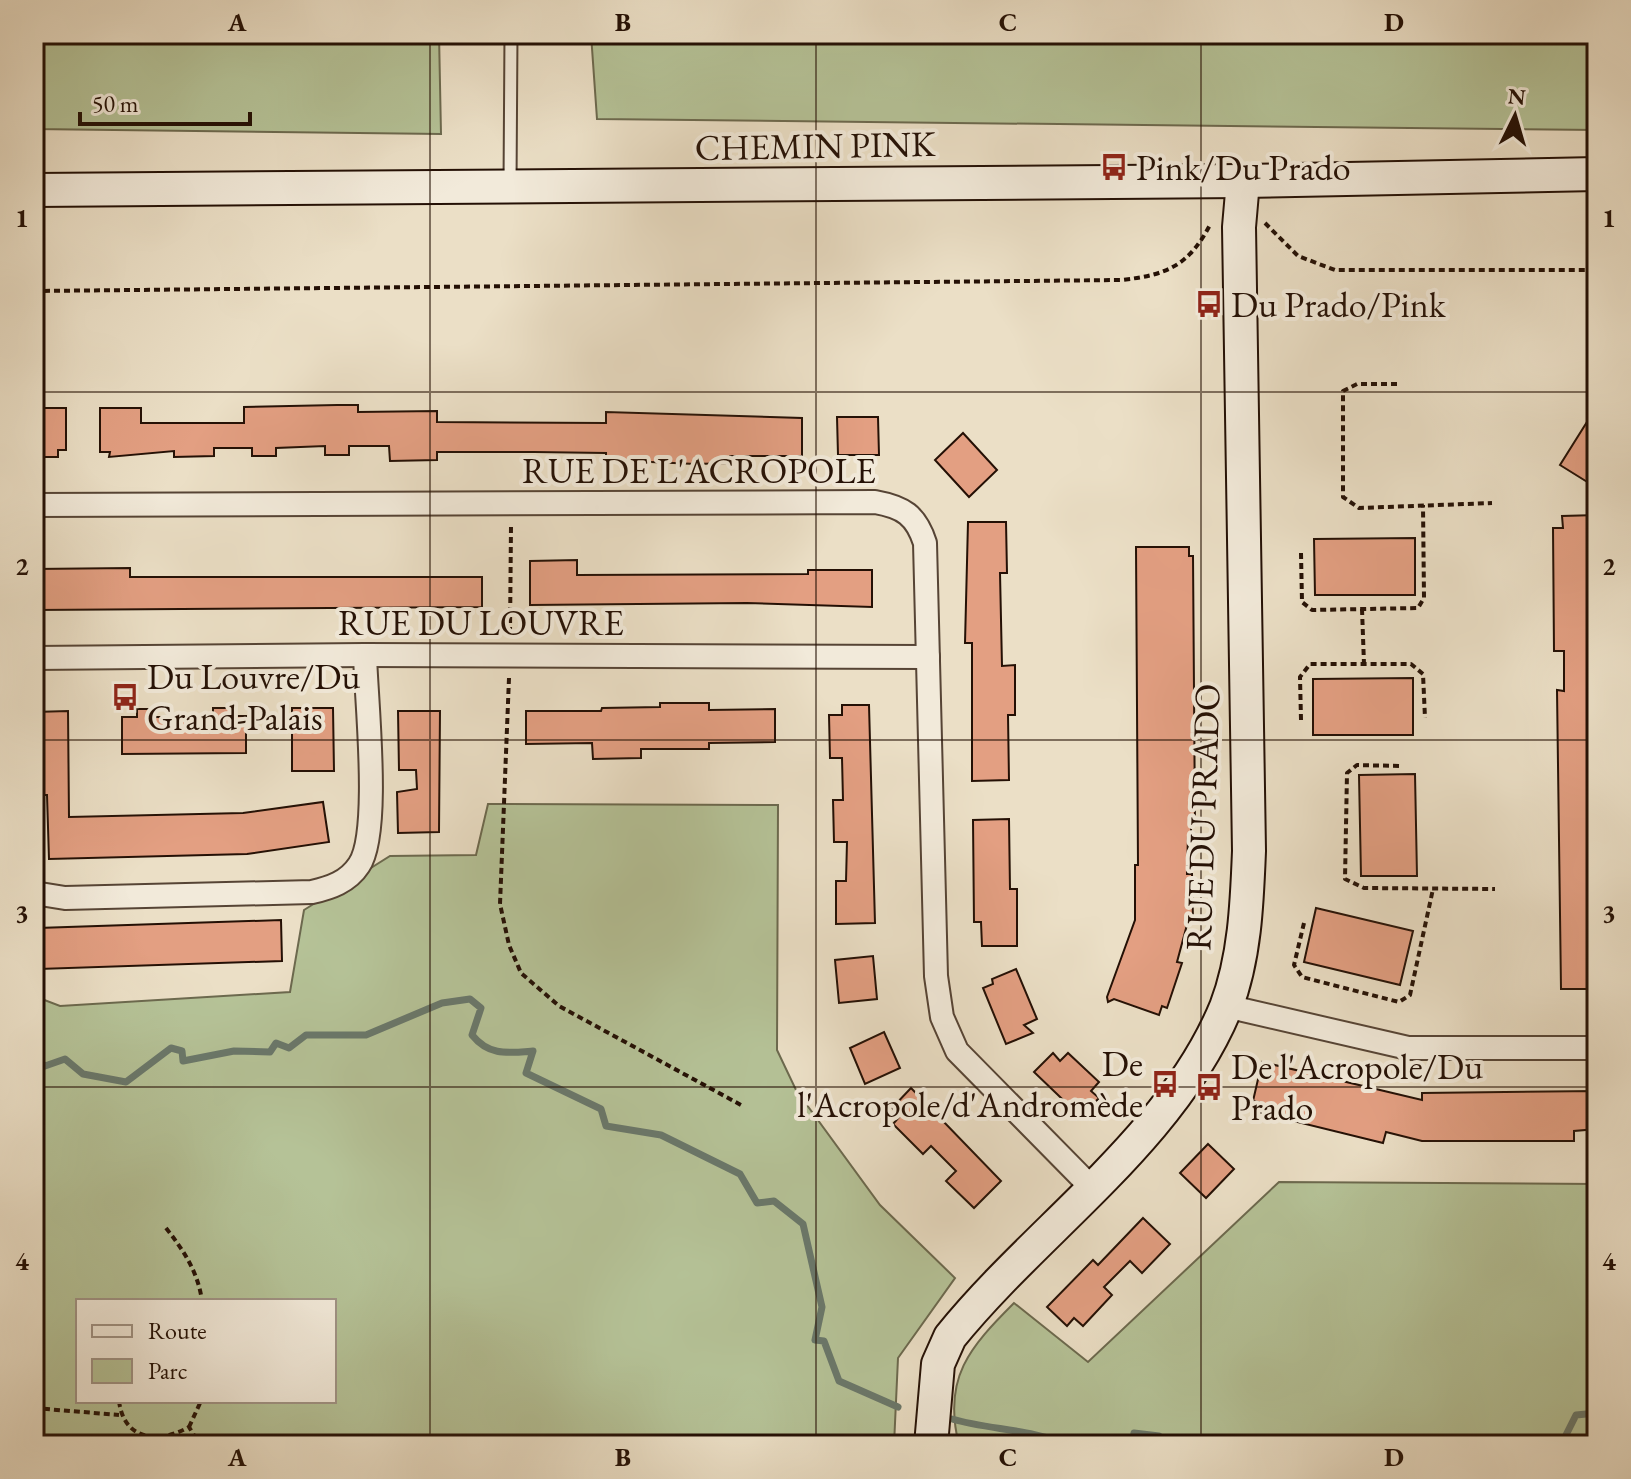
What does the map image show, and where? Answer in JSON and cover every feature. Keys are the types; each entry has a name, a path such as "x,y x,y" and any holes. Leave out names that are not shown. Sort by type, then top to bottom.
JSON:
{"main road":[{"name":"CHEMIN PINK","path":"34,190 1243,181 1597,174"},
{"name":"RUE DU PRADO","path":"931,1445 938,1364 950,1337 1093,1189 1172,1098 1211,1039 1226,1006 1238,966 1248,863 1239,227 1243,181"}],"street":[{"name":"RUE DE L'ACROPOLE","path":"34,505 875,502 896,505 919,524 925,543 936,976 942,1017 948,1036 971,1068 1093,1189"},
{"path":"34,893 65,898 312,892 330,888 348,878 360,864 370,829 365,655"},
{"name":"RUE DU LOUVRE","path":"34,658 365,655 510,658 928,657"},
{"path":"1226,1006 1408,1048 1597,1048"}],"lane":[{"path":"510,188 511,34"}],"path":[{"path":"1261,219 1298,256 1335,270 1597,270"},
{"path":"34,291 1121,280 1161,276 1198,250 1213,220"},
{"path":"1397,384 1357,384 1343,391 1343,497 1359,508 1492,503"},
{"path":"511,503 510,658 500,904 509,945 521,973 559,1006 741,1105"},
{"path":"1301,553 1302,602 1312,610 1418,608 1424,598 1423,505"},
{"path":"1362,609 1364,664"},
{"path":"1301,720 1300,677 1310,664 1411,664 1423,674 1425,718"},
{"path":"1399,766 1357,765 1347,773 1345,879 1364,888 1495,889"},
{"path":"1304,923 1294,965 1302,977 1399,1002 1410,995 1433,889"},
{"path":"166,1228 188,1257 200,1285 202,1299"},
{"path":"119,1403 121,1415 133,1430 152,1438 172,1437 189,1427 200,1403"},
{"path":"34,1408 121,1415"},
{"path":"189,1427 200,1445"}],"green space":[{"path":"34,34 439,34 441,134 34,129"},
{"path":"591,34 1597,34 1597,130 597,119"},
{"path":"488,804 778,805 777,1050 796,1090 880,1205 955,1278 898,1358 894,1445 34,1445 34,996 60,1006 290,992 304,910 390,856 476,855"},
{"path":"1279,1182 1597,1184 1597,1445 959,1445 954,1401 957,1382 984,1334 1014,1303 1088,1362"}],"building":[{"path":"358,405 358,412 437,411 437,422 606,423 606,412 802,418 802,456 730,456 730,463 696,464 606,460 606,453 534,452 437,452 437,460 390,461 389,446 349,446 349,455 325,455 325,446 276,448 276,456 252,456 252,448 214,448 214,456 174,457 174,451 109,457 110,452 100,452 100,408 141,408 141,423 244,423 244,407"},
{"path":"1597,406 1597,488 1560,465"},
{"path":"34,408 66,408 66,450 58,450 58,457 34,457"},
{"path":"837,417 878,417 879,455 838,455"},
{"path":"963,433 997,470 969,497 935,460"},
{"path":"1597,515 1597,989 1561,989 1557,690 1564,691 1564,651 1554,651 1553,528 1563,528 1562,516"},
{"path":"968,522 1006,522 1007,573 1000,573 1002,666 1015,665 1015,715 1008,715 1009,780 972,781 972,643 965,643"},
{"path":"1415,538 1415,595 1315,595 1314,539"},
{"path":"1136,547 1189,547 1189,556 1193,556 1195,825 1191,825 1191,835 1188,835 1187,874 1192,874 1193,921 1188,921 1177,962 1182,963 1167,1008 1162,1006 1159,1015 1114,999 1108,1002 1107,997 1135,920 1135,865 1138,865"},
{"path":"577,560 577,575 808,574 808,570 872,570 872,607 747,603 530,605 530,561"},
{"path":"130,568 130,577 482,577 482,607 34,610 34,569"},
{"path":"1413,678 1413,735 1313,735 1313,679"},
{"path":"660,703 709,703 709,710 775,709 775,742 709,743 709,749 641,749 641,758 593,759 592,743 526,744 526,711 601,711 602,708 660,707"},
{"path":"842,705 869,705 875,923 836,924 836,881 846,881 847,842 834,842 833,800 843,800 842,758 830,758 829,715 842,715"},
{"path":"213,708 231,708 232,716 246,716 246,753 122,754 122,717 137,717 137,709 155,709 155,717 170,717 213,716"},
{"path":"292,708 333,708 334,771 292,771"},
{"path":"68,711 69,817 243,813 323,802 329,842 247,854 49,859 47,795 34,795 34,712"},
{"path":"398,711 440,711 439,832 398,833 397,792 417,789 416,770 399,770"},
{"path":"1415,774 1417,876 1361,876 1359,775"},
{"path":"1009,819 1010,889 1017,889 1017,946 982,946 981,922 974,922 973,820"},
{"path":"1316,908 1413,931 1400,985 1304,962"},
{"path":"281,920 282,961 39,969 38,928"},
{"path":"873,956 877,999 839,1003 835,960"},
{"path":"1016,969 1037,1019 1024,1025 1033,1033 1006,1044 983,988 993,984 992,979"},
{"path":"884,1032 900,1068 865,1084 850,1048"},
{"path":"1053,1053 1060,1061 1068,1053 1099,1082 1091,1091 1099,1098 1081,1117 1034,1072"},
{"path":"1262,1062 1422,1100 1422,1093 1597,1091 1597,1129 1574,1131 1574,1141 1422,1141 1386,1132 1383,1143 1261,1113 1263,1103 1253,1101"},
{"path":"911,1088 1001,1181 974,1208 946,1181 956,1171 931,1146 923,1154 893,1124 900,1116 892,1108"},
{"path":"1208,1144 1234,1169 1206,1198 1180,1173"},
{"path":"1143,1218 1170,1244 1142,1273 1130,1261 1104,1287 1112,1295 1083,1326 1074,1318 1067,1326 1047,1307 1093,1260 1098,1265"}],"waterway":[{"path":"34,1057 45,1066 65,1059 83,1074 126,1082 171,1048 182,1051 183,1061 234,1051 270,1052 276,1043 289,1048 306,1035 366,1035 442,1003 470,999 481,1008 472,1035 485,1047 507,1052 533,1051 526,1073 601,1109 606,1126 661,1135 740,1174 757,1203 774,1201 803,1224 822,1307 815,1340 824,1341 839,1381 898,1407"},
{"path":"1561,1445 1576,1415 1597,1413"},
{"path":"952,1419 1040,1436 1067,1445"},
{"path":"1132,1445 1134,1433 1159,1436 1170,1445"},
{"path":"1536,1445 1542,1438 1558,1445"}],"place":[{"name":"Pink/Du Prado","path":"1114,167"},
{"name":"Du Prado/Pink","path":"1209,304"},
{"name":"Du Louvre/Du Grand-Palais","path":"125,697"},
{"name":"De l'Acropole/d'Andromède","path":"1165,1084"},
{"name":"De l'Acropole/Du Prado","path":"1209,1087"}]}
